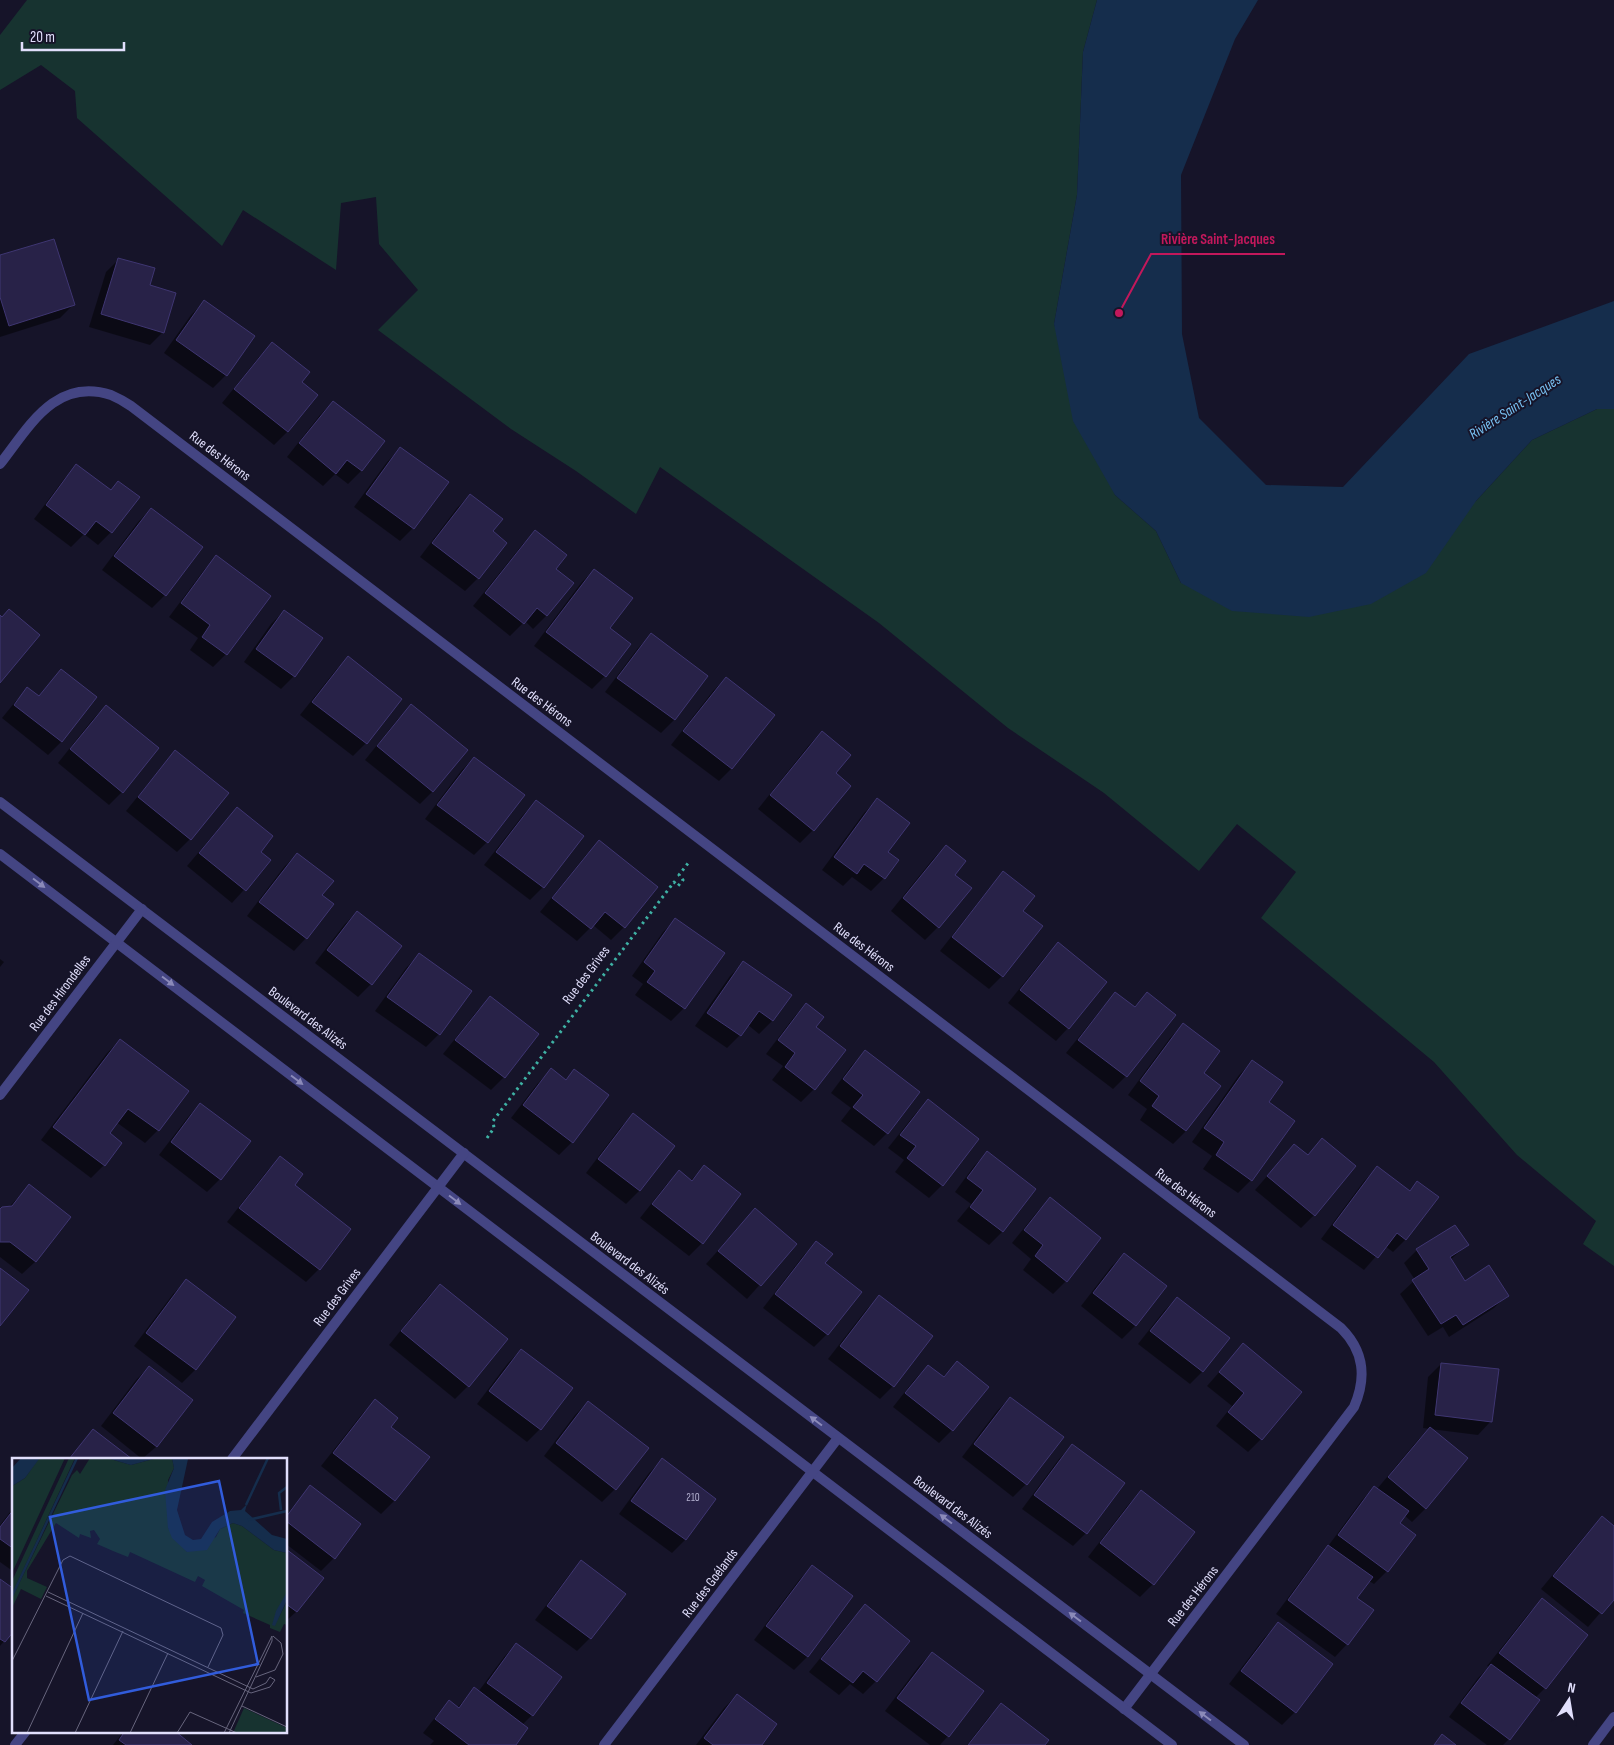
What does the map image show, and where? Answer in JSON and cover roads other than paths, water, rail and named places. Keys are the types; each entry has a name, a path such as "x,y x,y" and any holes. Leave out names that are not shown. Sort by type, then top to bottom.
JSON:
{"street":[{"name":"Rue des Hérons","path":"0,464 39,414 51,402 70,393 90,391 111,396 131,406 1333,1322 1350,1337 1357,1347 1362,1378 1360,1394 1354,1407 1124,1709"},
{"name":"Boulevard des Alizés","path":"0,802 1244,1745"},
{"path":"0,854 1172,1745"},
{"name":"Rue des Hirondelles","path":"0,1095 142,909"},
{"name":"Rue des Grives","path":"233,1458 464,1153"},
{"name":"Rue des Goélands","path":"604,1745 838,1438"},
{"path":"1593,1745 1614,1717"},
{"path":"16,1745 25,1732"}],"water":[{"name":"Rivière Saint-Jacques","path":"1097,0 1258,0 1235,39 1181,175 1182,334 1199,418 1266,485 1343,487 1469,354 1614,301 1614,409 1597,409 1532,440 1476,501 1426,573 1371,604 1309,617 1232,611 1181,583 1156,531 1115,495 1073,421 1054,324 1077,195 1083,52"}],"place":[{"name":"Rivière Saint-Jacques","path":"1119,313"}]}
